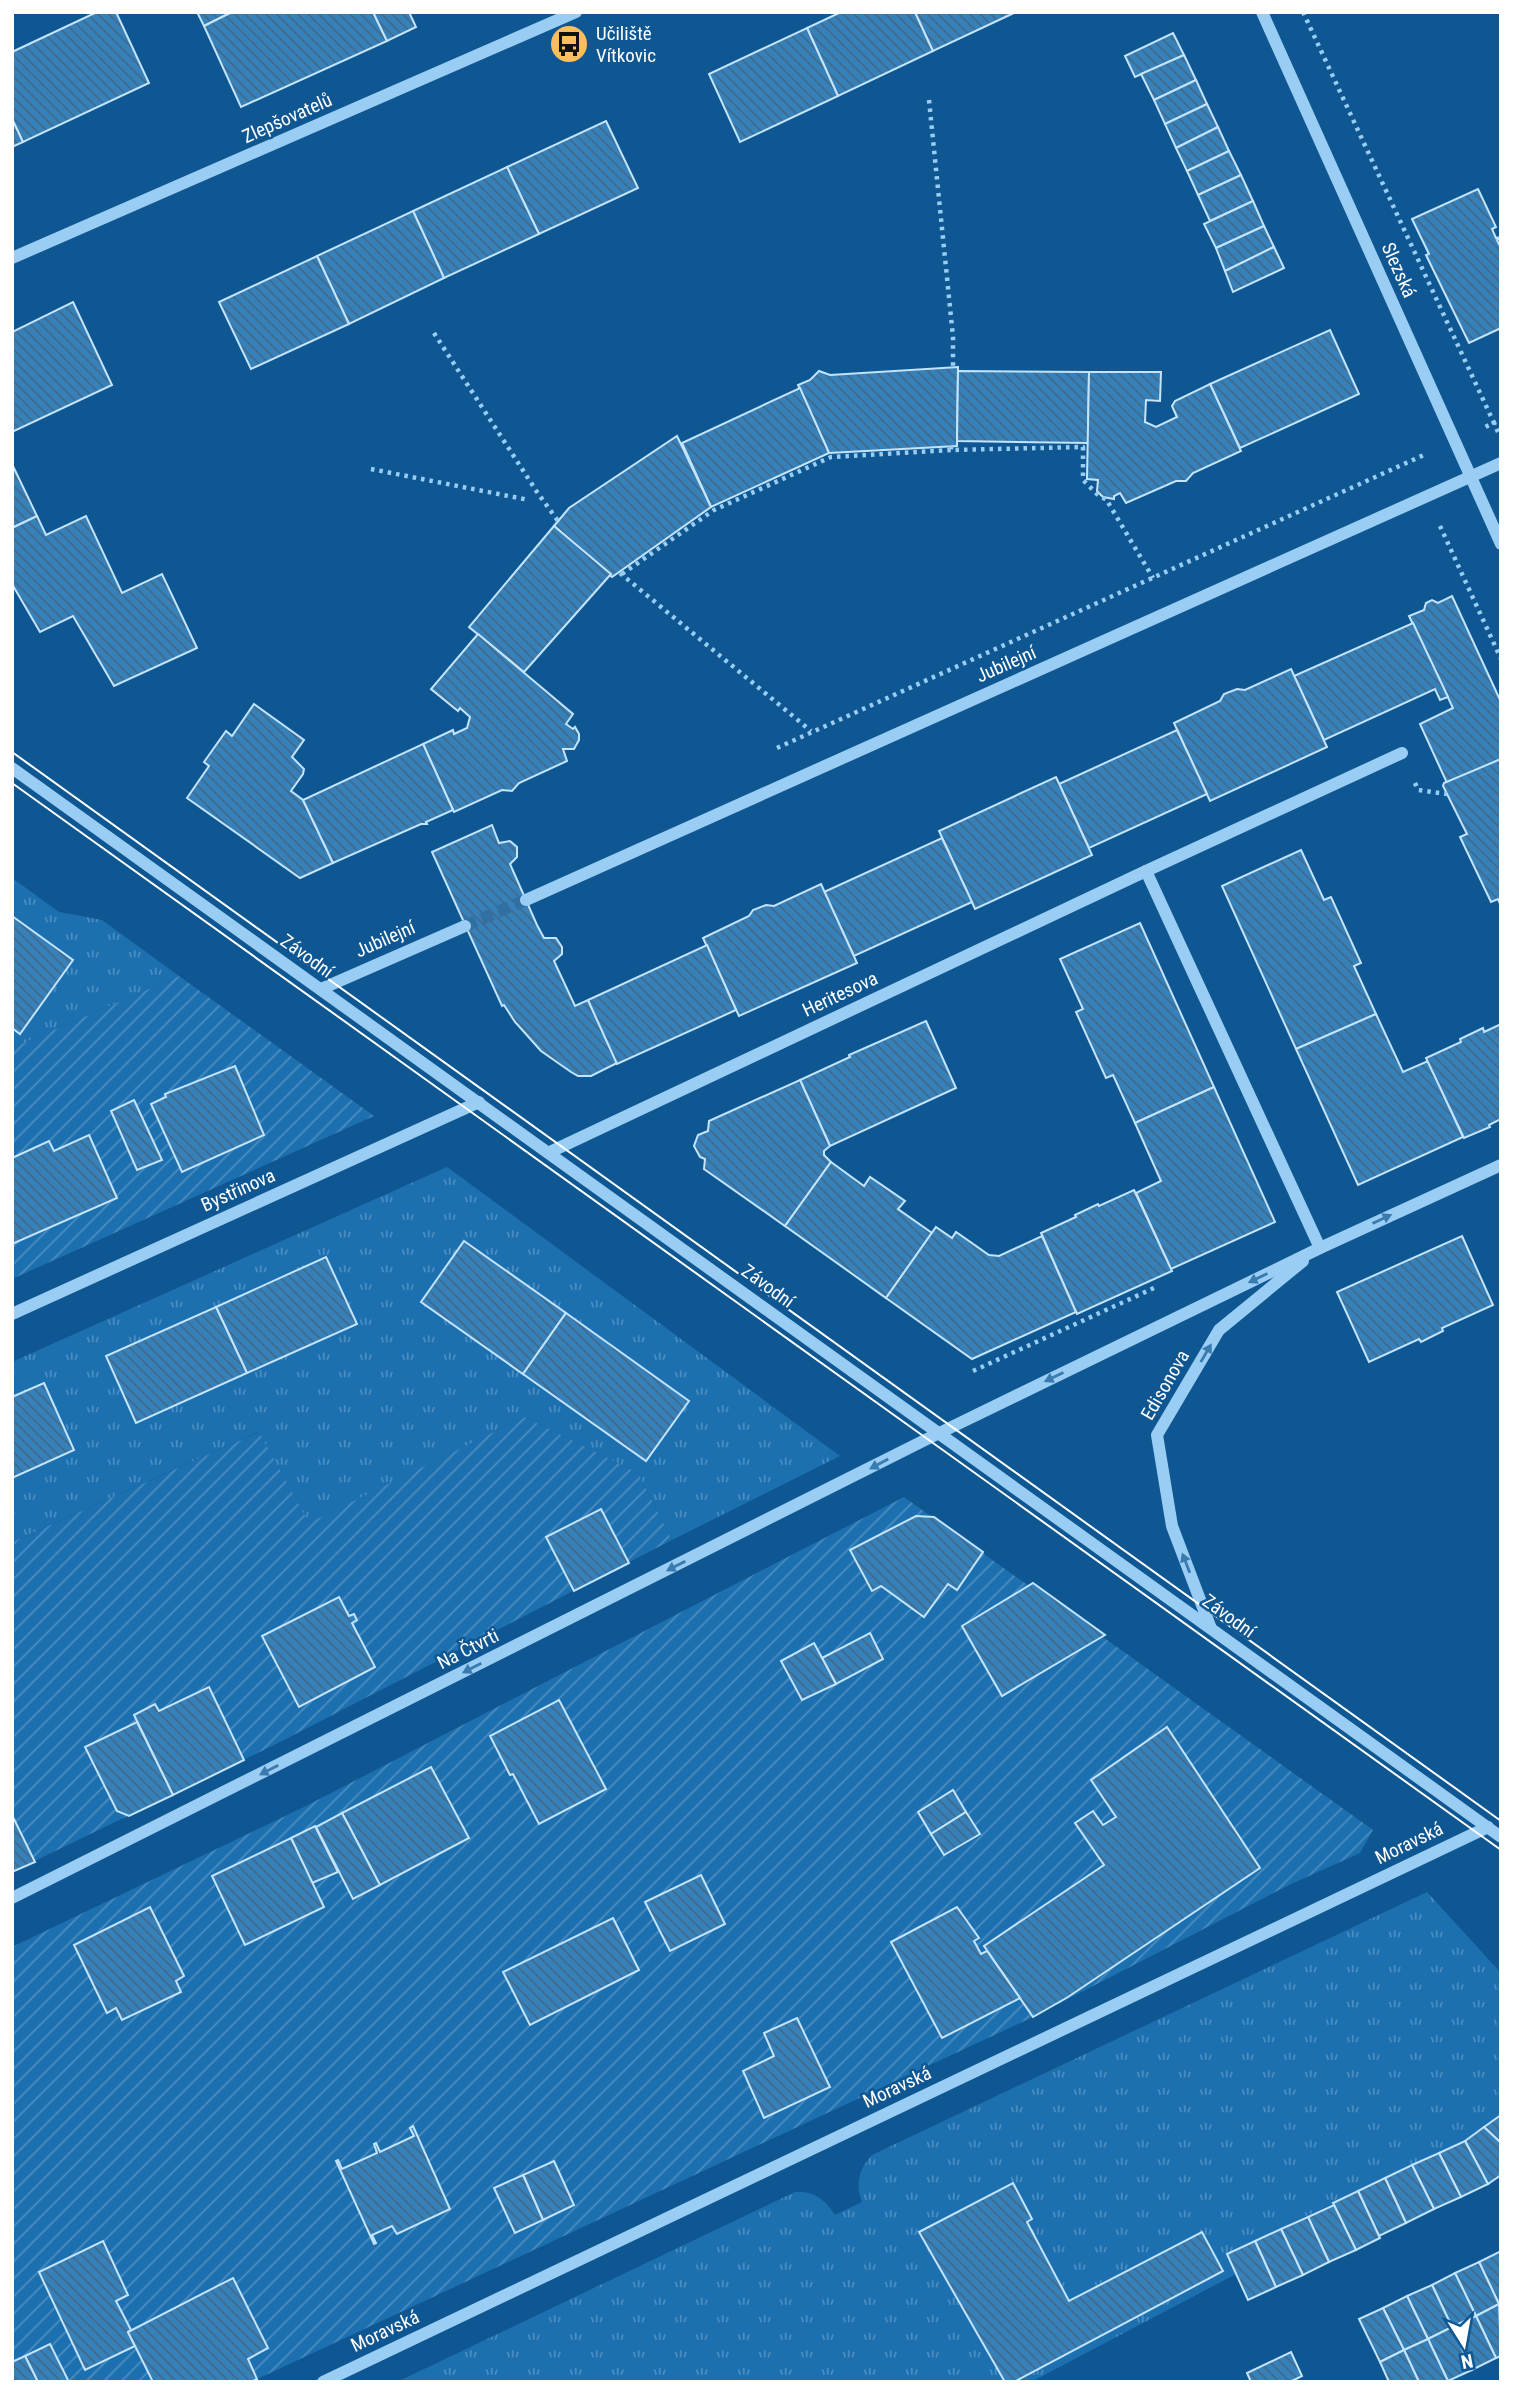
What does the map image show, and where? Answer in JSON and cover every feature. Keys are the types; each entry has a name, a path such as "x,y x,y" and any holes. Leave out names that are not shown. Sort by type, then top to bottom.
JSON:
{"street":[{"name":"Zlepšovatelů","path":"12,258 576,12"},
{"name":"Slezská","path":"1262,12 1501,544"},
{"name":"Jubilejní","path":"526,900 1501,463"},
{"name":"Heritesova","path":"550,1152 1402,753"},
{"name":"Závodní","path":"12,768 1501,1837"},
{"path":"1146,871 1320,1248"},
{"name":"Jubilejní","path":"321,989 465,926"},
{"name":"Bystřinova","path":"12,1314 479,1102"},
{"name":"Edisonova","path":"940,1433 1320,1248 1501,1165"},
{"name":"Edisonova","path":"1211,1627 1172,1526 1157,1435 1219,1330 1320,1248"},
{"name":"Na Čtvrti","path":"12,1898 940,1433"},
{"name":"Moravská","path":"323,2382 1488,1827"}],"path":[{"path":"1303,12 1494,423"},
{"path":"929,100 953,337 953,367"},
{"path":"434,333 558,521"},
{"path":"811,731 621,573 714,510 831,457 951,448 1083,447 1083,480 1100,497 1106,499 1153,578"},
{"path":"371,469 529,500"},
{"path":"1436,517 1501,659"},
{"path":"1418,790 1447,794"},
{"path":"973,1371 1162,1284"}],"green space":[{"path":"12,878 59,912 102,920 179,976 12,1048"},
{"path":"179,976 374,1116 12,1279 12,1048"},
{"path":"447,1167 840,1456 672,1540 638,1473 525,1417 309,1524 258,1432 12,1542 12,1362"},
{"path":"525,1417 638,1473 672,1540 276,1744 12,1872 12,1542 259,1432 309,1523"},
{"path":"904,1497 1029,1586 1033,1583 1105,1635 1103,1637 1373,1830 1360,1853 1291,1884 1033,2017 251,2382 12,2382 12,1947 306,1806"},
{"path":"1427,1892 1501,1973 1501,2115 1465,2141 1227,2254 1236,2274 1031,2382 397,2382 795,2192 818,2197 835,2215 862,2202 860,2177 872,2155"}],"building":[{"path":"97,12 116,12 149,83 23,142 12,119 12,52"},
{"path":"197,12 232,12 204,26"},
{"path":"232,12 373,12 387,41 241,107 204,26"},
{"path":"373,12 409,12 416,27 387,41"},
{"path":"841,12 915,12 933,51 838,96 807,28"},
{"path":"915,12 1016,12 933,51"},
{"path":"807,28 838,96 740,142 709,74"},
{"path":"1173,33 1184,55 1135,77 1125,56"},
{"path":"1184,55 1196,80 1154,100 1141,74"},
{"path":"1196,80 1207,104 1165,124 1154,100"},
{"path":"1207,104 1218,127 1176,148 1165,124"},
{"path":"12,119 23,142 12,147"},
{"path":"606,121 638,188 539,234 507,167"},
{"path":"1218,127 1229,151 1187,171 1176,148"},
{"path":"1229,151 1241,175 1198,195 1187,171"},
{"path":"507,167 539,234 444,278 413,211"},
{"path":"1241,175 1253,201 1210,221 1198,195"},
{"path":"1478,189 1496,227 1492,229 1496,238 1501,237 1497,240 1501,248 1501,328 1469,343 1426,255 1429,254 1412,219"},
{"path":"1253,201 1264,226 1216,248 1204,224"},
{"path":"413,211 444,278 349,324 317,256"},
{"path":"1264,226 1274,247 1225,271 1216,248"},
{"path":"1274,247 1284,268 1233,292 1225,271"},
{"path":"317,256 349,324 251,369 219,302"},
{"path":"73,302 112,385 12,432 12,332"},
{"path":"1330,330 1359,394 1240,448 1210,384"},
{"path":"958,367 957,446 829,453 798,385 810,380 819,371 830,375"},
{"path":"958,371 1089,372 1088,443 957,441"},
{"path":"1089,372 1161,372 1160,401 1146,400 1145,422 1156,427 1177,417 1172,406 1175,401 1210,384 1241,451 1193,473 1186,481 1176,481 1126,503 1120,493 1114,496 1114,499 1103,497 1097,491 1098,480 1087,479"},
{"path":"800,388 829,453 711,507 682,443"},
{"path":"677,436 711,507 612,577 554,526 569,508"},
{"path":"12,464 37,516 12,528"},
{"path":"37,516 46,535 86,516 122,593 162,574 197,648 114,686 73,616 40,632 12,584 12,528"},
{"path":"554,526 611,574 524,672 469,627"},
{"path":"1452,596 1501,702 1501,759 1447,783 1420,724 1453,708 1409,616 1424,610 1426,603 1432,600 1438,603"},
{"path":"1413,623 1448,697 1440,700 1435,689 1324,740 1294,676"},
{"path":"478,634 573,714 566,724 573,729 575,727 579,740 574,749 563,749 567,761 519,783 512,791 502,790 454,812 423,744 453,730 454,734 467,728 470,717 460,708 458,711 431,689"},
{"path":"1291,669 1327,747 1210,801 1174,723 1220,701 1224,694 1237,689 1245,690"},
{"path":"254,704 304,740 292,757 304,769 303,774 291,791 303,800 333,863 300,878 187,798 209,766 204,762 226,731 232,736"},
{"path":"1177,730 1207,794 1089,848 1059,784"},
{"path":"423,744 453,810 426,822 427,824 421,824 333,863 303,800"},
{"path":"1501,759 1501,906 1498,899 1491,902 1460,837 1467,834 1443,786 1444,783"},
{"path":"1056,777 1092,855 975,909 939,831"},
{"path":"492,825 499,843 510,841 517,847 517,857 510,864 537,925 544,938 556,938 562,947 562,954 554,961 575,1006 588,1000 617,1063 591,1076 578,1076 541,1051 504,1005 502,1006 432,852"},
{"path":"942,838 972,902 854,956 824,892"},
{"path":"1301,850 1324,900 1331,897 1361,963 1354,966 1376,1014 1296,1049 1222,886"},
{"path":"821,884 857,963 739,1016 703,938 749,916 753,910 766,905 774,906"},
{"path":"12,916 73,960 20,1034 12,1028"},
{"path":"1140,923 1214,1087 1135,1123 1113,1075 1106,1078 1076,1012 1083,1009 1060,959"},
{"path":"707,945 736,1010 617,1064 588,1000"},
{"path":"1376,1014 1403,1072 1428,1061 1463,1137 1358,1185 1296,1049"},
{"path":"926,1021 956,1088 830,1146 800,1080"},
{"path":"1501,1024 1501,1119 1464,1138 1426,1058 1461,1042 1460,1039 1483,1028 1484,1032"},
{"path":"235,1066 264,1135 182,1172 151,1104 166,1097 165,1094"},
{"path":"800,1080 830,1146 824,1151 824,1155 831,1162 785,1226 704,1169 705,1159 700,1157 694,1146 698,1135 708,1131 709,1121"},
{"path":"1214,1087 1275,1222 1171,1269 1136,1193 1161,1181 1135,1123"},
{"path":"134,1100 162,1160 137,1170 111,1111"},
{"path":"89,1135 117,1198 12,1244 12,1158 49,1141 54,1151"},
{"path":"831,1162 864,1186 870,1177 905,1201 898,1209 932,1233 886,1298 785,1226"},
{"path":"1134,1190 1172,1271 1077,1314 1041,1233 1098,1204 1099,1206"},
{"path":"936,1227 952,1238 956,1232 989,1255 999,1256 1042,1236 1076,1312 972,1359 886,1298"},
{"path":"1462,1236 1493,1305 1442,1328 1443,1331 1421,1342 1419,1339 1369,1362 1337,1292"},
{"path":"464,1241 566,1313 523,1374 421,1302"},
{"path":"326,1257 357,1324 247,1373 216,1307"},
{"path":"216,1307 247,1373 136,1423 106,1356"},
{"path":"566,1313 689,1401 646,1461 523,1374"},
{"path":"44,1383 74,1450 12,1478 12,1397"},
{"path":"601,1509 629,1563 574,1591 546,1537"},
{"path":"916,1516 934,1517 983,1552 957,1590 948,1584 924,1617 881,1586 872,1591 850,1550"},
{"path":"1033,1583 1105,1635 1002,1696 962,1626"},
{"path":"339,1597 349,1616 354,1614 357,1620 352,1623 375,1667 299,1707 262,1636"},
{"path":"870,1633 883,1659 836,1684 822,1658"},
{"path":"814,1643 836,1684 802,1700 781,1661"},
{"path":"209,1687 244,1760 173,1795 134,1715 155,1704 159,1711"},
{"path":"559,1700 606,1789 539,1824 490,1736"},
{"path":"137,1722 173,1795 129,1816 117,1811 85,1747"},
{"path":"1167,1727 1260,1868 1068,1997 1033,2017 984,1946 1104,1865 1075,1823 1093,1811 1103,1825 1116,1817 1091,1780"},
{"path":"431,1767 469,1838 380,1885 342,1813"},
{"path":"953,1790 966,1812 931,1834 918,1812"},
{"path":"966,1812 980,1834 944,1855 931,1834"},
{"path":"342,1813 380,1885 353,1899 316,1827"},
{"path":"12,1815 35,1862 12,1872"},
{"path":"315,1826 338,1872 312,1883 291,1838"},
{"path":"291,1838 324,1907 245,1945 212,1876"},
{"path":"701,1875 725,1924 670,1951 645,1902"},
{"path":"150,1907 184,1976 176,1981 181,1992 122,2020 116,2008 107,2013 74,1945"},
{"path":"957,1907 979,1938 974,1941 981,1954 987,1951 1020,1998 942,2038 891,1942"},
{"path":"613,1918 639,1970 530,2025 503,1972"},
{"path":"797,2018 830,2087 764,2118 743,2071 774,2056 764,2033"},
{"path":"1501,2115 1501,2143 1484,2127"},
{"path":"413,2126 450,2209 397,2234 392,2226 372,2235 376,2243 374,2244 336,2161 338,2160 342,2169 377,2153 376,2143 380,2152 414,2136 410,2128"},
{"path":"1484,2127 1501,2143 1501,2175 1488,2184 1465,2141"},
{"path":"1465,2141 1488,2184 1461,2197 1439,2153"},
{"path":"1439,2153 1461,2197 1434,2209 1412,2165"},
{"path":"554,2161 574,2205 543,2220 523,2175"},
{"path":"1412,2165 1434,2209 1406,2223 1385,2178"},
{"path":"523,2175 543,2220 515,2233 494,2188"},
{"path":"1385,2178 1406,2223 1379,2236 1358,2191"},
{"path":"1013,2183 1032,2219 1027,2222 1069,2301 1202,2232 1223,2271 1014,2382 1005,2382 919,2232"},
{"path":"1358,2191 1380,2238 1356,2250 1333,2203"},
{"path":"1334,2205 1356,2250 1329,2262 1308,2217"},
{"path":"1308,2217 1329,2262 1303,2275 1281,2229"},
{"path":"1281,2229 1303,2275 1276,2287 1255,2241"},
{"path":"103,2241 128,2295 116,2301 131,2330 128,2332 135,2346 85,2370 39,2272"},
{"path":"1255,2241 1276,2287 1248,2300 1227,2254"},
{"path":"1501,2251 1501,2304 1499,2304 1479,2262"},
{"path":"1479,2262 1499,2304 1476,2316 1455,2273"},
{"path":"1455,2273 1476,2316 1452,2327 1432,2285"},
{"path":"233,2278 268,2348 248,2359 257,2379 251,2382 153,2382 128,2332"},
{"path":"1432,2285 1452,2327 1428,2339 1407,2296"},
{"path":"1407,2296 1428,2339 1404,2350 1383,2308"},
{"path":"1499,2304 1501,2356 1496,2358 1476,2316"},
{"path":"1383,2308 1404,2350 1380,2362 1359,2319"},
{"path":"1476,2316 1496,2358 1472,2370 1452,2327"},
{"path":"1452,2327 1472,2370 1448,2381 1428,2339"},
{"path":"1428,2339 1447,2382 1419,2382 1404,2350"},
{"path":"50,2344 69,2382 38,2382 25,2356"},
{"path":"1404,2350 1419,2382 1389,2382 1380,2362"},
{"path":"1291,2352 1302,2376 1290,2382 1251,2382 1247,2373"},
{"path":"25,2356 38,2382 12,2382 12,2362"}],"tunnel":[{"path":"465,926 526,900"}],"tram line":[{"path":"12,752 1501,1821"},
{"path":"12,783 1501,1850"}],"place":[{"name":"Učiliště Vítkovic","path":"569,44"}]}
